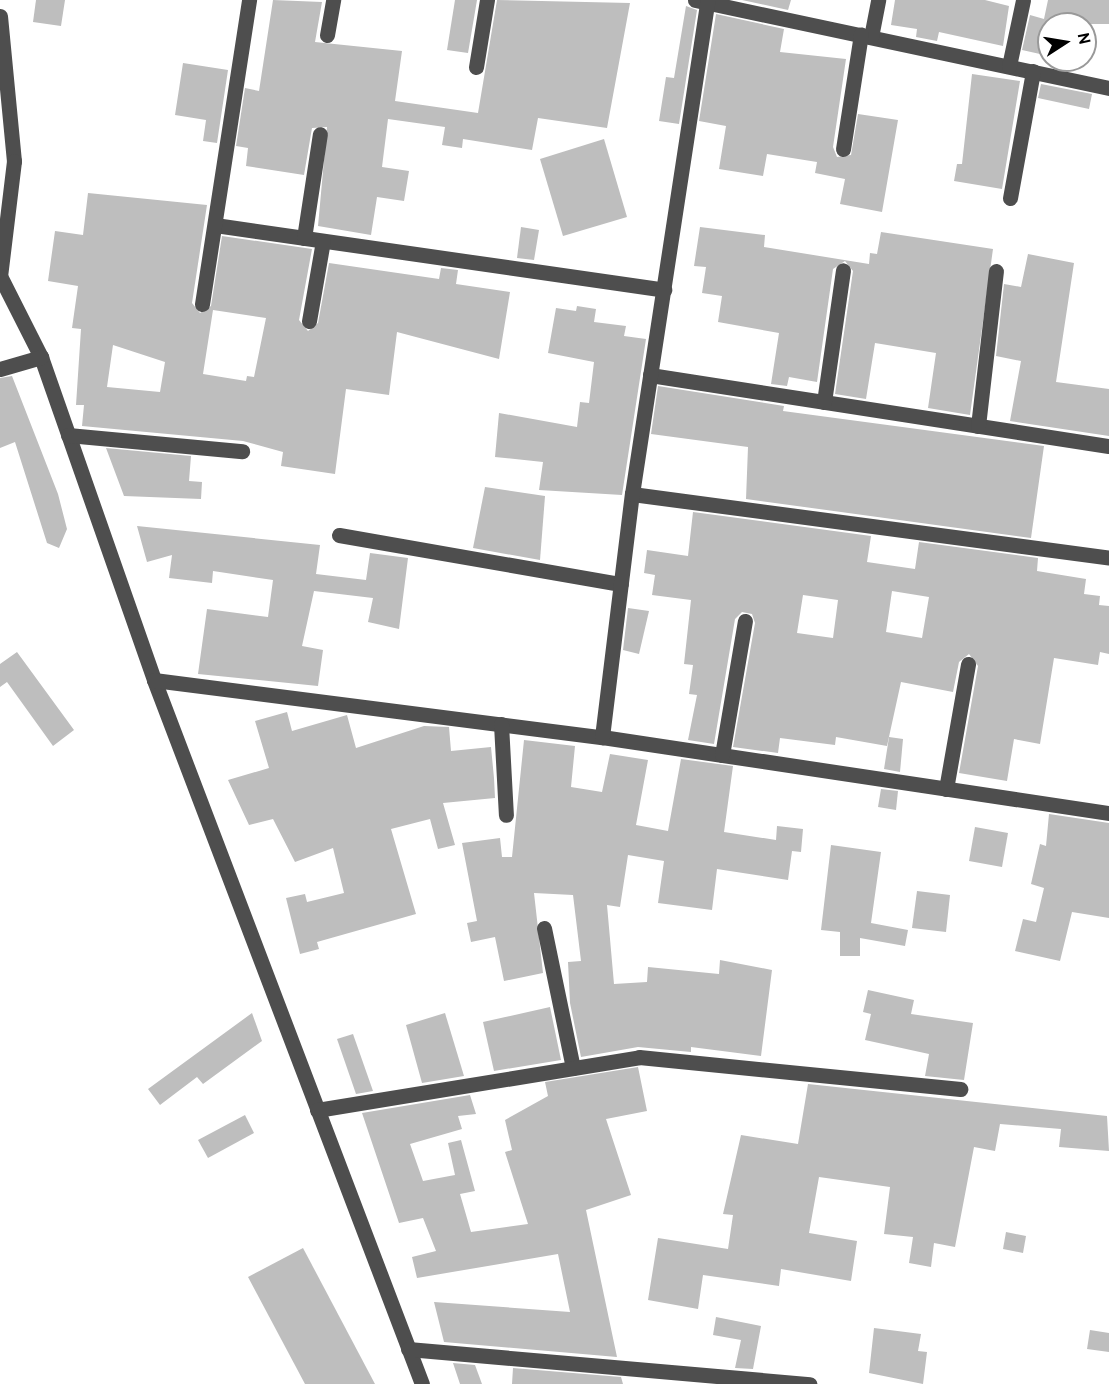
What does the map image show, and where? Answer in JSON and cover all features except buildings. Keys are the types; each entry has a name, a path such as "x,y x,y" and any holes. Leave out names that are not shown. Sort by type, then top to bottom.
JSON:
{"street":[{"path":"202,304 249,0"},
{"path":"327,35 333,0"},
{"path":"476,67 487,0"},
{"path":"843,149 866,36 878,0"},
{"path":"1009,66 1023,0"},
{"path":"602,736 632,494 664,290 704,1 1109,88"},
{"path":"0,16 14,161 0,277 41,357 154,680 422,1384"},
{"path":"1010,198 1033,71"},
{"path":"304,238 320,134"},
{"path":"214,225 664,290"},
{"path":"309,321 323,241"},
{"path":"824,402 843,270"},
{"path":"978,426 996,271"},
{"path":"0,369 41,357"},
{"path":"650,375 1109,446"},
{"path":"68,435 242,451"},
{"path":"632,494 1109,558"},
{"path":"339,535 621,584"},
{"path":"722,755 745,621"},
{"path":"946,789 968,664"},
{"path":"154,680 602,736 1109,813"},
{"path":"501,724 506,815"},
{"path":"544,928 573,1068"},
{"path":"317,1110 639,1057 960,1089"},
{"path":"408,1349 704,1378 809,1384"}]}
